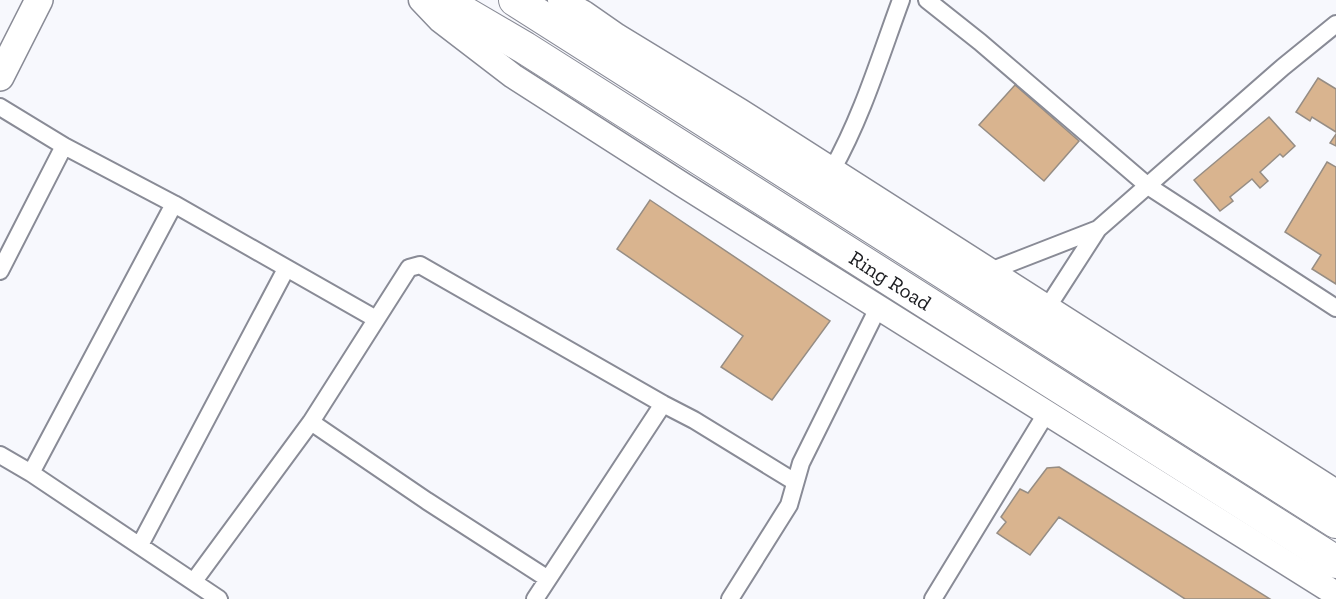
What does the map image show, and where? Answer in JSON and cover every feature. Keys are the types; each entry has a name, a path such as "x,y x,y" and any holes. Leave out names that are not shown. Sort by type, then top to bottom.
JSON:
{"highway":[{"name":"Ring Road","path":"443,0 525,48 1336,562"},
{"name":"Ring Road","path":"514,0 1336,522"}],"main road":[{"path":"0,77 39,0"}],"street":[{"path":"421,0 440,20 513,76 1336,594"},
{"path":"560,0 740,111 1336,492"},
{"path":"832,170 842,152 865,96 901,0"},
{"path":"927,0 980,42 1148,186 1336,308"},
{"path":"1047,308 1098,229 1336,24"},
{"path":"0,107 64,146 174,204 376,319"},
{"path":"0,271 64,146"},
{"path":"31,473 174,204"},
{"path":"990,271 1098,229"},
{"path":"194,581 311,422 409,268 420,265 694,420 795,482"},
{"path":"140,545 286,269"},
{"path":"730,599 789,506 801,463 879,306"},
{"path":"535,599 663,404"},
{"path":"933,599 1047,412"},
{"path":"311,422 548,579"},
{"path":"1,458 31,473 219,599"}],"building":[{"path":"1318,78 1336,89 1336,132 1312,117 1310,121 1296,112"},
{"path":"1015,85 1079,141 1044,181 979,125"},
{"path":"1269,117 1295,146 1283,157 1280,154 1260,172 1268,181 1260,188 1252,179 1230,197 1233,201 1220,211 1194,180"},
{"path":"1336,134 1336,146 1330,143"},
{"path":"1327,162 1336,167 1336,284 1312,269 1321,255 1285,232"},
{"path":"650,200 830,321 772,400 721,367 743,336 617,249"},
{"path":"1059,467 1270,599 1185,599 1059,517 1030,555 997,533 1006,522 1001,517 1020,489 1028,493 1047,468"}]}
